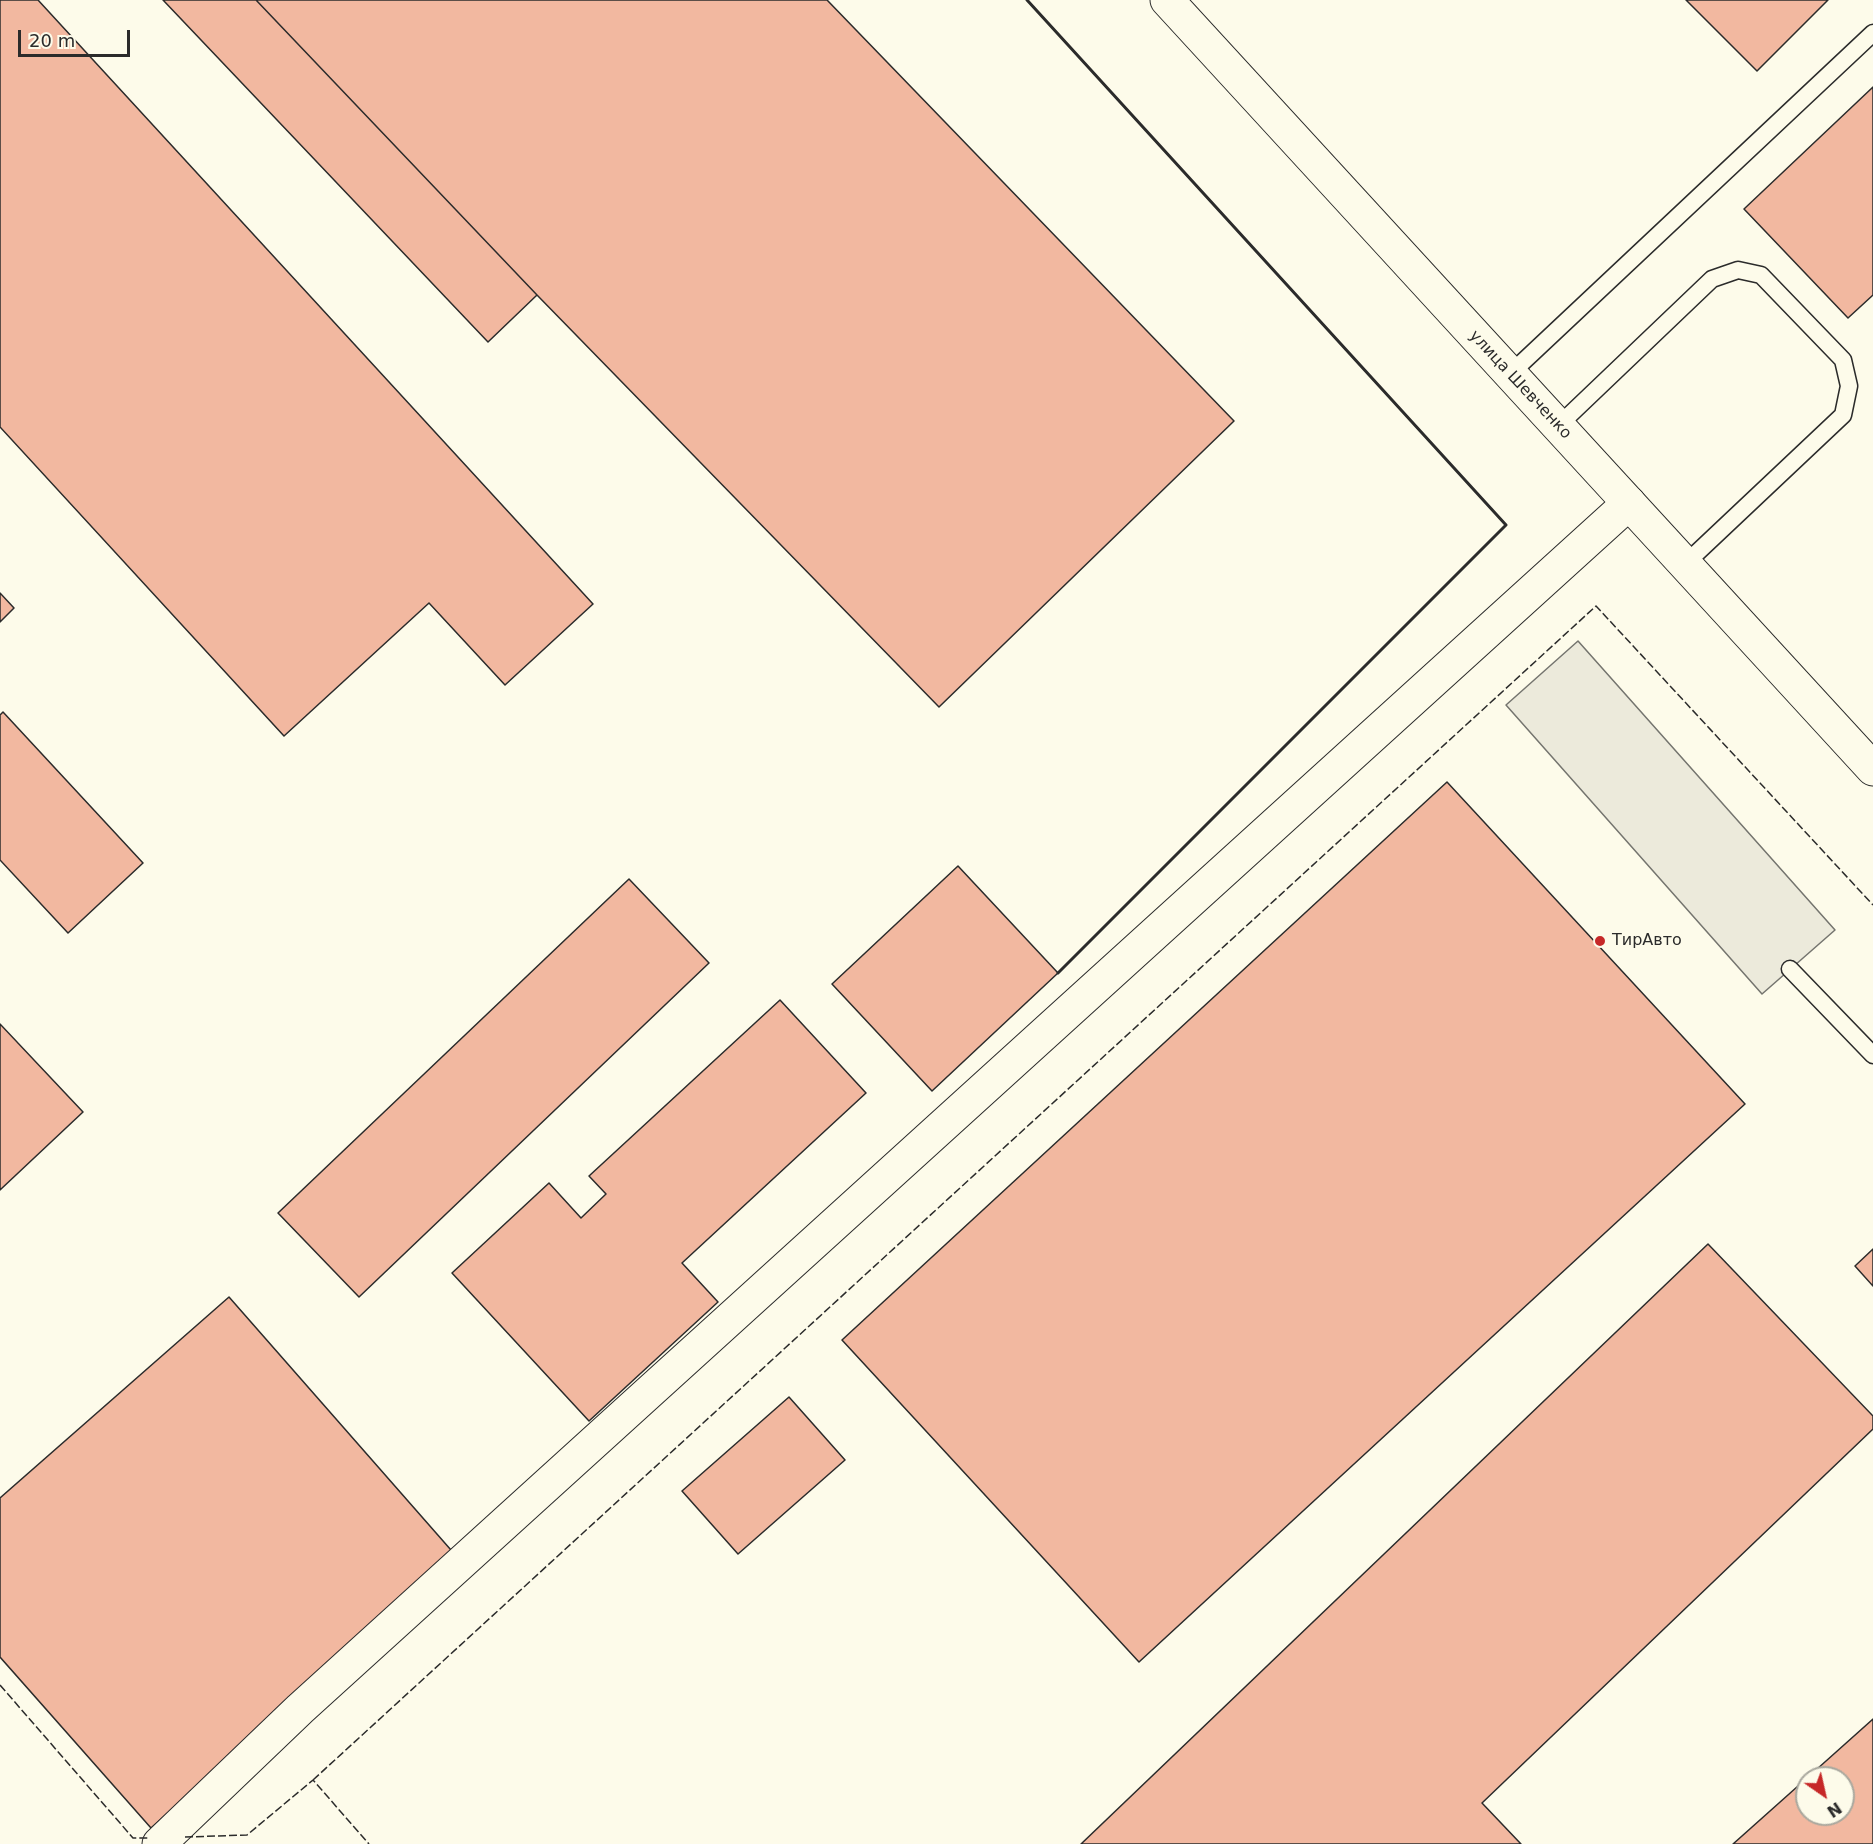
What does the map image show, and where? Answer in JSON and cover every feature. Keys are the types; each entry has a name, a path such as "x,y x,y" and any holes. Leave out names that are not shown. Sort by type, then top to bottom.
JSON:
{"main road":[{"name":"улица Шевченко","path":"1167,0 1873,769"},
{"path":"159,1844 309,1701 1629,504"}],"lane":[{"path":"1510,374 1873,33"},
{"path":"1558,426 1712,279 1738,270 1761,275 1843,360 1849,386 1843,415 1685,564"},
{"path":"1790,969 1873,1055"}],"shaded area":[{"path":"1578,641 1835,930 1762,994 1506,705"}],"building":[{"path":"0,0 38,0 593,604 505,685 429,603 284,736 0,427"},
{"path":"163,0 256,0 537,295 488,342"},
{"path":"256,0 827,0 1234,421 939,707 537,295"},
{"path":"1686,0 1828,0 1757,71"},
{"path":"1873,87 1873,295 1848,318 1744,209"},
{"path":"0,593 14,608 0,622"},
{"path":"3,712 143,863 68,933 0,860 0,715"},
{"path":"1447,782 1745,1104 1139,1662 842,1340"},
{"path":"958,866 1058,973 932,1091 832,984"},
{"path":"629,879 709,963 359,1297 278,1213"},
{"path":"780,1000 866,1093 682,1263 718,1302 589,1421 452,1273 549,1183 581,1218 606,1194 589,1176"},
{"path":"0,1024 83,1112 0,1190"},
{"path":"1708,1244 1873,1416 1873,1429 1482,1803 1521,1844 1081,1844"},
{"path":"1873,1249 1873,1286 1855,1266"},
{"path":"229,1297 458,1558 151,1828 0,1657 0,1498"},
{"path":"789,1397 845,1460 738,1554 682,1491"},
{"path":"1873,1719 1873,1844 1733,1844 1795,1789 1795,1826 1855,1826 1855,1766 1820,1766"}],"fence":[{"path":"313,1780 1596,606 1873,905"},
{"path":"0,1685 133,1838 149,1838"},
{"path":"185,1837 247,1835 313,1780 369,1844"}],"wall":[{"path":"1027,0 1506,525 1058,973"}],"place":[{"name":"ТирАвто","path":"1600,941"}]}
